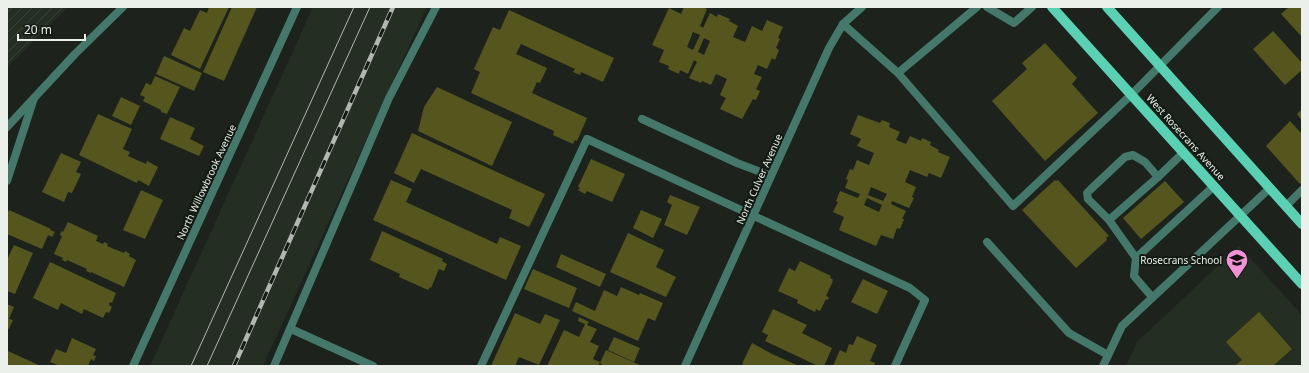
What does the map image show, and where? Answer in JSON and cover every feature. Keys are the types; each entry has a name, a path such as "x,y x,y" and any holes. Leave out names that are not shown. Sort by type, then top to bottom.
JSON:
{"main road":[{"name":"West Rosecrans Avenue","path":"1052,7 1302,284"},
{"path":"1107,7 1302,224"}],"street":[{"path":"7,128 75,54 123,7"},
{"name":"North Willowbrook Avenue","path":"133,366 297,7"},
{"path":"274,366 389,98 436,7"},
{"name":"North Culver Avenue","path":"685,366 829,48 843,24 862,7"},
{"path":"898,73 977,7"},
{"path":"987,7 1014,23 1032,7"},
{"path":"843,24 898,73 1013,206 1131,95 1218,7"},
{"path":"7,181 34,98"},
{"path":"642,119 737,163 771,176"},
{"path":"481,366 587,139 910,288 926,300 895,366"},
{"path":"1110,220 1184,152"},
{"path":"1152,297 1134,276 1136,258 1110,220 1088,199 1088,193 1125,156 1133,155 1145,162 1158,177"},
{"path":"1136,258 1214,186"},
{"path":"1103,366 1122,326 1270,188"},
{"path":"1286,206 1302,190"},
{"path":"986,242 1069,333 1108,356"},
{"path":"291,329 373,366"}],"shaded area":[{"path":"7,7 68,7 7,67"},
{"path":"313,7 427,7 263,366 150,366"},
{"name":"Rosecrans School","path":"1239,246 1302,315 1302,366 1126,366 1137,342"}],"building":[{"path":"209,7 229,7 200,69 171,55 184,28 190,31 200,10 207,13"},
{"path":"232,7 257,7 224,81 203,72"},
{"path":"684,7 702,7 707,9 700,26 703,28 710,13 717,17 718,14 730,19 729,21 738,26 733,37 745,42 752,26 762,31 767,20 783,27 778,38 780,39 776,48 779,50 775,60 772,58 767,69 758,65 754,74 762,77 756,89 760,91 756,100 753,99 742,119 720,109 726,98 720,95 727,79 716,74 711,85 689,78 697,62 694,60 688,74 680,70 679,74 668,69 669,66 659,62 664,50 652,45 669,8 681,14","holes":["693,32 700,35 693,50 687,47","704,38 710,41 704,55 698,52"]},
{"path":"1289,7 1302,7 1302,37 1281,14"},
{"path":"509,10 614,58 603,82 581,72 580,75 573,72 575,69 521,44 516,54 547,68 540,83 537,82 532,93 587,118 577,141 575,140 573,144 553,135 554,131 471,93 480,72 474,69 493,27 500,30"},
{"path":"1273,31 1302,63 1302,70 1285,85 1253,49"},
{"path":"1045,43 1077,78 1072,84 1098,113 1045,161 992,101 1027,69 1022,63"},
{"path":"164,56 202,73 194,91 156,74"},
{"path":"155,76 180,87 167,114 143,101 145,97 140,95 146,83 151,85"},
{"path":"437,87 512,122 492,166 418,131 424,107"},
{"path":"121,97 140,106 131,125 112,116"},
{"path":"1302,109 1302,121 1297,114"},
{"path":"98,114 132,129 123,149 130,152 128,156 146,164 147,161 158,167 149,186 138,180 137,183 79,155"},
{"path":"858,115 880,123 882,120 890,123 889,127 900,132 896,140 906,144 910,136 921,141 922,138 931,142 930,145 939,150 938,152 950,157 941,178 929,173 927,177 910,170 905,182 916,187 912,197 914,198 909,208 892,201 891,204 906,211 902,219 904,219 900,229 897,228 893,239 881,235 876,246 839,230 844,217 833,212 838,202 836,201 840,191 858,198 860,194 845,188 848,180 846,179 850,169 853,170 857,160 869,165 874,153 857,146 861,139 850,134","holes":["871,187 887,194 883,201 868,195","867,198 882,205 879,212 864,205"]},
{"path":"170,117 195,128 190,139 204,146 199,156 160,139"},
{"path":"1290,121 1302,134 1302,182 1300,184 1266,146"},
{"path":"412,133 545,194 529,227 509,218 512,210 421,169 414,183 394,173"},
{"path":"61,153 81,162 76,172 81,174 72,193 68,192 64,202 42,192"},
{"path":"591,159 625,174 612,202 587,191 585,194 578,190"},
{"path":"391,180 412,189 406,202 497,244 500,237 521,246 506,280 373,220"},
{"path":"1055,180 1058,180 1109,236 1106,238 1107,240 1076,268 1022,210"},
{"path":"1165,181 1184,202 1141,239 1123,218"},
{"path":"141,190 163,200 145,239 123,230"},
{"path":"670,195 700,207 687,235 664,225 672,205 667,202"},
{"path":"9,210 55,232 52,237 48,235 42,249 7,234 7,215"},
{"path":"641,210 662,219 653,238 633,228"},
{"path":"68,222 98,236 96,241 103,244 104,242 108,244 107,246 124,253 125,251 130,254 129,256 136,260 124,287 86,271 87,269 67,260 66,262 62,260 63,258 54,254 62,236 60,235 61,231 63,232"},
{"path":"382,231 443,259 442,261 447,264 444,271 439,269 431,288 430,287 428,290 399,277 400,274 370,260"},
{"path":"628,233 664,250 656,267 676,277 666,297 610,272"},
{"path":"14,245 33,253 15,294 7,291 7,260"},
{"path":"561,254 606,274 600,287 556,267"},
{"path":"800,261 831,276 830,278 833,279 826,296 829,297 828,300 826,299 820,311 816,309 815,312 797,303 798,300 778,291 789,268 795,271"},
{"path":"50,262 116,293 112,303 110,302 109,305 112,307 109,313 106,312 103,318 84,309 82,314 61,303 58,310 33,298"},
{"path":"533,269 577,288 569,308 524,289"},
{"path":"863,279 888,291 877,314 851,302"},
{"path":"621,287 663,303 655,321 648,318 638,341 572,311 576,302 595,311 604,290 617,296"},
{"path":"7,304 14,307 9,319 13,320 9,329 7,328"},
{"path":"773,309 807,325 802,333 832,348 824,366 818,366 765,341 768,335 762,332"},
{"path":"1259,312 1292,349 1273,366 1238,366 1236,365 1242,360 1226,342"},
{"path":"515,313 540,324 545,314 560,320 539,365 519,357 515,366 491,366"},
{"path":"579,317 589,322 587,325 597,329 590,342 599,346 593,359 600,362 598,366 547,366 564,330 579,337 585,324 578,321"},
{"path":"857,336 877,345 870,361 875,363 874,366 833,366 840,350 846,353 849,344 853,345"},
{"path":"614,337 640,348 634,362 608,350"},
{"path":"72,338 96,349 93,355 96,356 94,361 91,359 88,366 60,366 50,362 56,349 66,353"},
{"path":"752,343 799,366 746,366 742,364"},
{"path":"606,350 642,366 604,366 600,363"},
{"path":"8,351 41,366 7,366"}],"tram line":[{"path":"191,366 354,7"},
{"path":"207,366 370,7"}],"railway":[{"path":"234,366 393,7"}],"place":[{"name":"Rosecrans School","path":"1237,280"}]}
